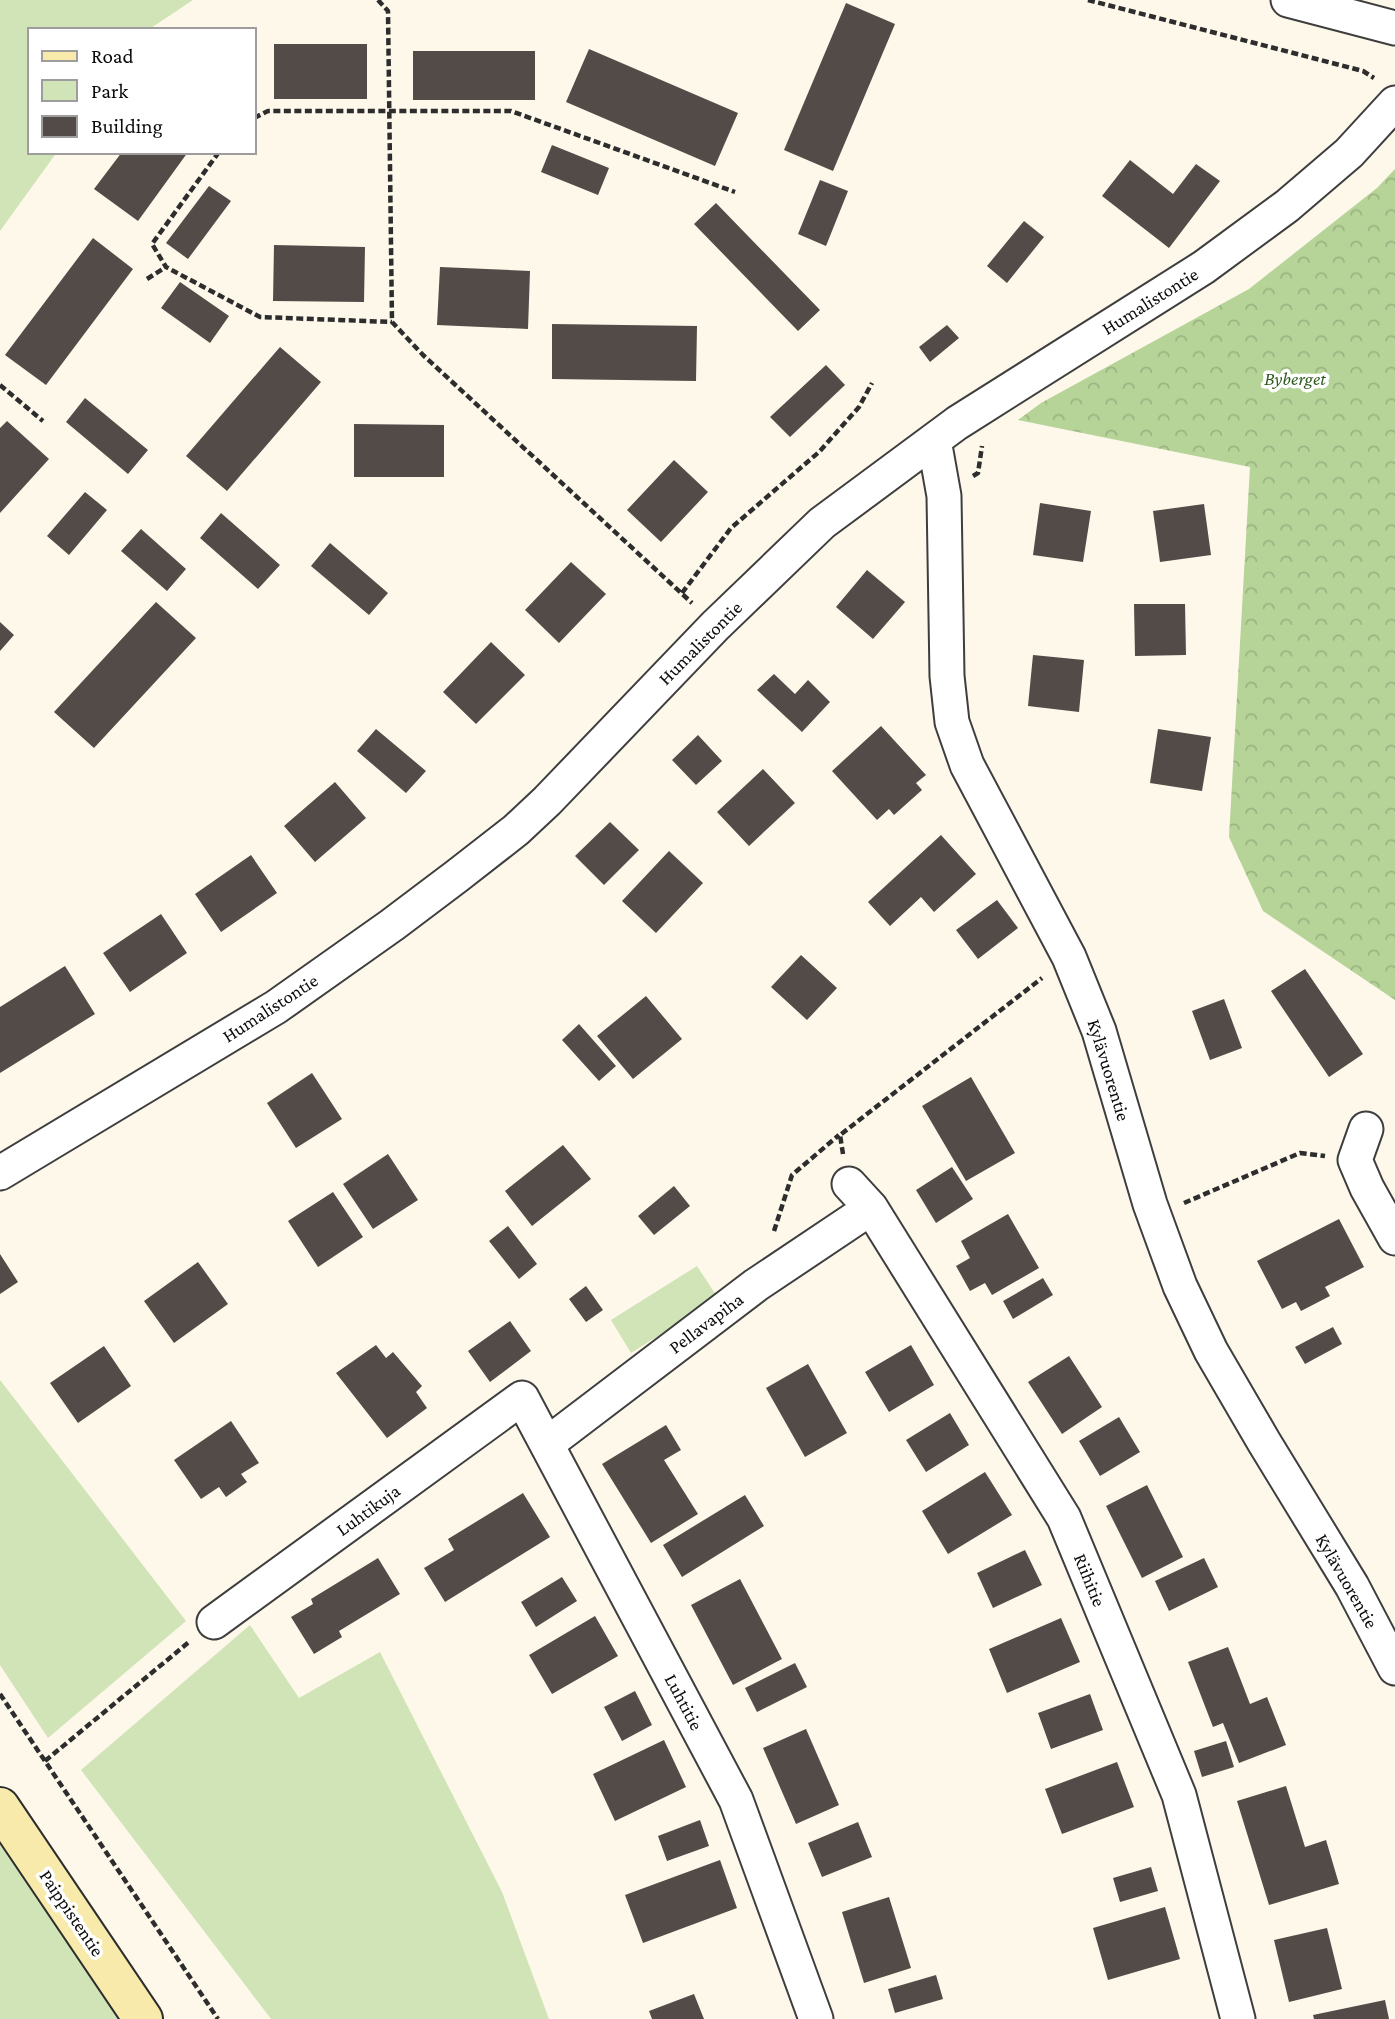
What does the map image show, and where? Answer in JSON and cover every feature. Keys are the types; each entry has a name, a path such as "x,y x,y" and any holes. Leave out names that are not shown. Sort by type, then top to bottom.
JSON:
{"street":[{"path":"1288,0 1395,28"},
{"name":"Humalistontie","path":"0,1173 276,1007 393,925 516,830 715,626 821,523 977,410 1204,267 1287,206 1349,153 1386,92"},
{"name":"Kylävuorentie","path":"934,440 944,496 947,676 952,722 967,765 1069,957 1099,1031 1154,1216 1180,1286 1211,1351 1352,1586 1395,1668"},
{"path":"1366,1129 1355,1160 1395,1238"},
{"name":"Riihitie","path":"849,1184 871,1208 1064,1518 1179,1795 1238,2019"},
{"name":"Pellavapiha","path":"547,1444 756,1285 871,1208"},
{"name":"Luhtitie","path":"522,1398 736,1800 816,2019"},
{"name":"Luhtikuja","path":"214,1622 522,1398"},
{"name":"Paippistentie","path":"0,1807 143,2019"}],"path":[{"path":"378,0 388,11 393,322 423,355 715,626"},
{"path":"1088,0 1363,71 1386,92"},
{"path":"1383,72 1386,92"},
{"path":"256,117 268,111 511,111 735,192"},
{"path":"218,154 152,244 166,268 260,317 393,322"},
{"path":"147,279 166,268"},
{"path":"682,593 731,528 819,452 859,407 872,383"},
{"path":"0,385 43,421"},
{"path":"756,1285 792,1175 1069,957"},
{"path":"840,1135 849,1184"},
{"path":"1154,1216 1300,1153 1355,1160"},
{"path":"45,1760 214,1622"},
{"path":"0,1694 218,2019"}],"green space":[{"path":"0,0 193,0 151,28 28,28 28,154 56,154 0,231"},
{"name":"Byberget","path":"1395,169 1395,1000 1263,911 1229,837 1250,467 1018,420 1041,403 1249,289 1377,188"},
{"path":"697,1266 718,1298 631,1353 611,1320"},
{"path":"0,1380 186,1621 48,1738 0,1665"},
{"path":"250,1625 299,1698 380,1652 502,1892 549,2019 271,2019 81,1770"},
{"path":"0,1842 8,1850 131,2019 0,2019"}],"building":[{"path":"846,3 895,24 833,171 784,150"},
{"path":"274,44 367,44 367,99 274,99"},
{"path":"589,49 738,113 715,166 566,102"},
{"path":"413,51 535,51 535,100 413,100"},
{"path":"552,145 609,168 598,195 541,172"},
{"path":"120,154 187,154 138,221 94,189"},
{"path":"1130,160 1173,194 1196,164 1220,181 1169,248 1102,196"},
{"path":"820,180 848,191 826,246 798,234"},
{"path":"209,186 231,201 188,259 166,243"},
{"path":"716,203 820,310 798,331 694,224"},
{"path":"1024,221 1044,237 1007,283 987,266"},
{"path":"93,238 133,269 46,385 5,355"},
{"path":"274,245 365,247 364,302 273,301"},
{"path":"440,267 530,271 528,329 437,325"},
{"path":"180,282 229,316 210,343 161,308"},
{"path":"552,324 697,326 696,381 552,379"},
{"path":"947,325 959,338 930,362 919,347"},
{"path":"280,347 321,382 227,491 186,456"},
{"path":"826,365 845,385 790,437 770,417"},
{"path":"85,398 148,450 128,474 66,422"},
{"path":"7,421 49,459 0,513 0,428"},
{"path":"354,424 444,425 444,477 354,477"},
{"path":"674,460 708,492 661,542 627,510"},
{"path":"85,492 107,510 69,555 47,536"},
{"path":"1040,503 1091,511 1083,562 1033,555"},
{"path":"1204,504 1211,555 1160,562 1153,511"},
{"path":"221,513 280,565 258,589 200,538"},
{"path":"141,529 186,569 167,591 121,551"},
{"path":"330,543 388,593 369,615 311,566"},
{"path":"571,562 606,594 559,643 525,610"},
{"path":"867,570 905,602 873,639 836,607"},
{"path":"156,602 196,638 94,748 54,712"},
{"path":"1134,604 1185,604 1186,655 1135,656"},
{"path":"0,622 14,635 0,651"},
{"path":"491,642 525,675 476,724 443,692"},
{"path":"1033,655 1084,660 1079,712 1028,706"},
{"path":"774,674 795,694 808,680 830,702 802,732 757,690"},
{"path":"881,726 926,775 916,783 922,790 894,815 889,809 877,820 832,771"},
{"path":"376,729 426,771 406,793 357,751"},
{"path":"1158,729 1211,737 1202,791 1150,783"},
{"path":"698,735 722,761 696,785 672,760"},
{"path":"763,769 795,803 749,846 717,812"},
{"path":"335,782 366,818 315,862 284,826"},
{"path":"610,822 639,850 604,885 575,856"},
{"path":"941,835 976,874 934,912 921,897 890,926 868,902"},
{"path":"669,851 703,883 656,933 622,901"},
{"path":"251,855 277,893 221,932 195,894"},
{"path":"997,900 1018,928 978,959 956,930"},
{"path":"161,914 187,953 130,992 103,953"},
{"path":"801,955 837,988 807,1020 771,987"},
{"path":"65,966 95,1014 0,1073 0,1007"},
{"path":"1305,969 1363,1054 1329,1077 1271,991"},
{"path":"646,996 682,1039 633,1079 597,1036"},
{"path":"1224,999 1242,1048 1210,1060 1192,1011"},
{"path":"579,1024 616,1066 599,1081 562,1040"},
{"path":"312,1073 342,1119 296,1148 267,1103"},
{"path":"971,1077 1015,1153 966,1181 922,1106"},
{"path":"563,1145 591,1179 532,1226 505,1191"},
{"path":"388,1154 418,1200 373,1229 343,1184"},
{"path":"952,1167 973,1199 936,1223 916,1190"},
{"path":"674,1186 690,1206 654,1235 638,1216"},
{"path":"333,1192 363,1237 318,1267 288,1221"},
{"path":"1008,1214 1039,1268 992,1295 985,1283 970,1291 956,1266 970,1258 961,1241"},
{"path":"1339,1219 1364,1267 1325,1287 1330,1296 1301,1311 1296,1302 1282,1309 1257,1261"},
{"path":"508,1226 537,1264 519,1279 489,1241"},
{"path":"0,1254 18,1282 0,1294"},
{"path":"198,1262 228,1304 174,1343 144,1301"},
{"path":"1043,1278 1053,1295 1013,1319 1003,1301"},
{"path":"586,1286 603,1310 586,1322 569,1299"},
{"path":"510,1321 531,1351 490,1382 468,1351"},
{"path":"1333,1327 1342,1344 1305,1364 1295,1347"},
{"path":"376,1345 386,1358 393,1352 422,1386 416,1392 427,1408 387,1438 336,1373"},
{"path":"911,1345 934,1385 889,1412 865,1372"},
{"path":"104,1346 131,1386 78,1423 50,1383"},
{"path":"1069,1356 1102,1407 1062,1434 1028,1382"},
{"path":"808,1364 847,1433 805,1457 766,1388"},
{"path":"950,1413 969,1445 926,1472 906,1440"},
{"path":"1119,1417 1140,1452 1100,1476 1079,1441"},
{"path":"231,1421 259,1463 241,1474 247,1482 226,1497 219,1487 201,1499 174,1460"},
{"path":"666,1425 681,1450 664,1460 698,1514 651,1543 602,1464"},
{"path":"985,1472 1012,1515 948,1554 922,1511"},
{"path":"1147,1485 1183,1557 1142,1578 1106,1506"},
{"path":"523,1493 550,1537 445,1602 424,1568 454,1550 448,1539"},
{"path":"745,1495 764,1526 682,1577 663,1545"},
{"path":"1025,1550 1042,1585 993,1608 977,1573"},
{"path":"378,1558 400,1594 339,1631 342,1637 314,1654 291,1617 313,1604 311,1599"},
{"path":"1204,1558 1218,1587 1169,1611 1155,1581"},
{"path":"562,1577 577,1601 536,1627 521,1602"},
{"path":"740,1579 782,1659 733,1685 691,1605"},
{"path":"595,1616 618,1656 552,1694 529,1655"},
{"path":"1061,1618 1080,1662 1007,1693 989,1649"},
{"path":"1228,1647 1250,1704 1267,1697 1286,1745 1239,1763 1223,1723 1213,1727 1188,1662"},
{"path":"795,1663 807,1687 757,1712 745,1688"},
{"path":"635,1691 652,1725 622,1741 604,1707"},
{"path":"1090,1694 1103,1730 1051,1749 1038,1713"},
{"path":"806,1729 839,1805 796,1824 763,1748"},
{"path":"664,1740 686,1787 615,1821 593,1774"},
{"path":"1226,1741 1234,1767 1202,1777 1194,1751"},
{"path":"1117,1762 1134,1807 1062,1834 1045,1789"},
{"path":"1286,1786 1305,1847 1326,1840 1339,1884 1269,1905 1237,1801"},
{"path":"700,1820 709,1846 667,1861 658,1836"},
{"path":"858,1822 872,1857 822,1877 808,1843"},
{"path":"720,1860 737,1908 643,1943 625,1895"},
{"path":"1151,1867 1158,1891 1120,1902 1113,1878"},
{"path":"889,1897 911,1968 864,1983 842,1912"},
{"path":"1165,1907 1180,1959 1108,1980 1093,1928"},
{"path":"1327,1928 1342,1989 1289,2002 1274,1940"},
{"path":"936,1975 943,1999 895,2013 888,1989"},
{"path":"694,1994 704,2019 652,2019 649,2011"},
{"path":"1385,2000 1389,2019 1314,2019 1313,2015"}]}
